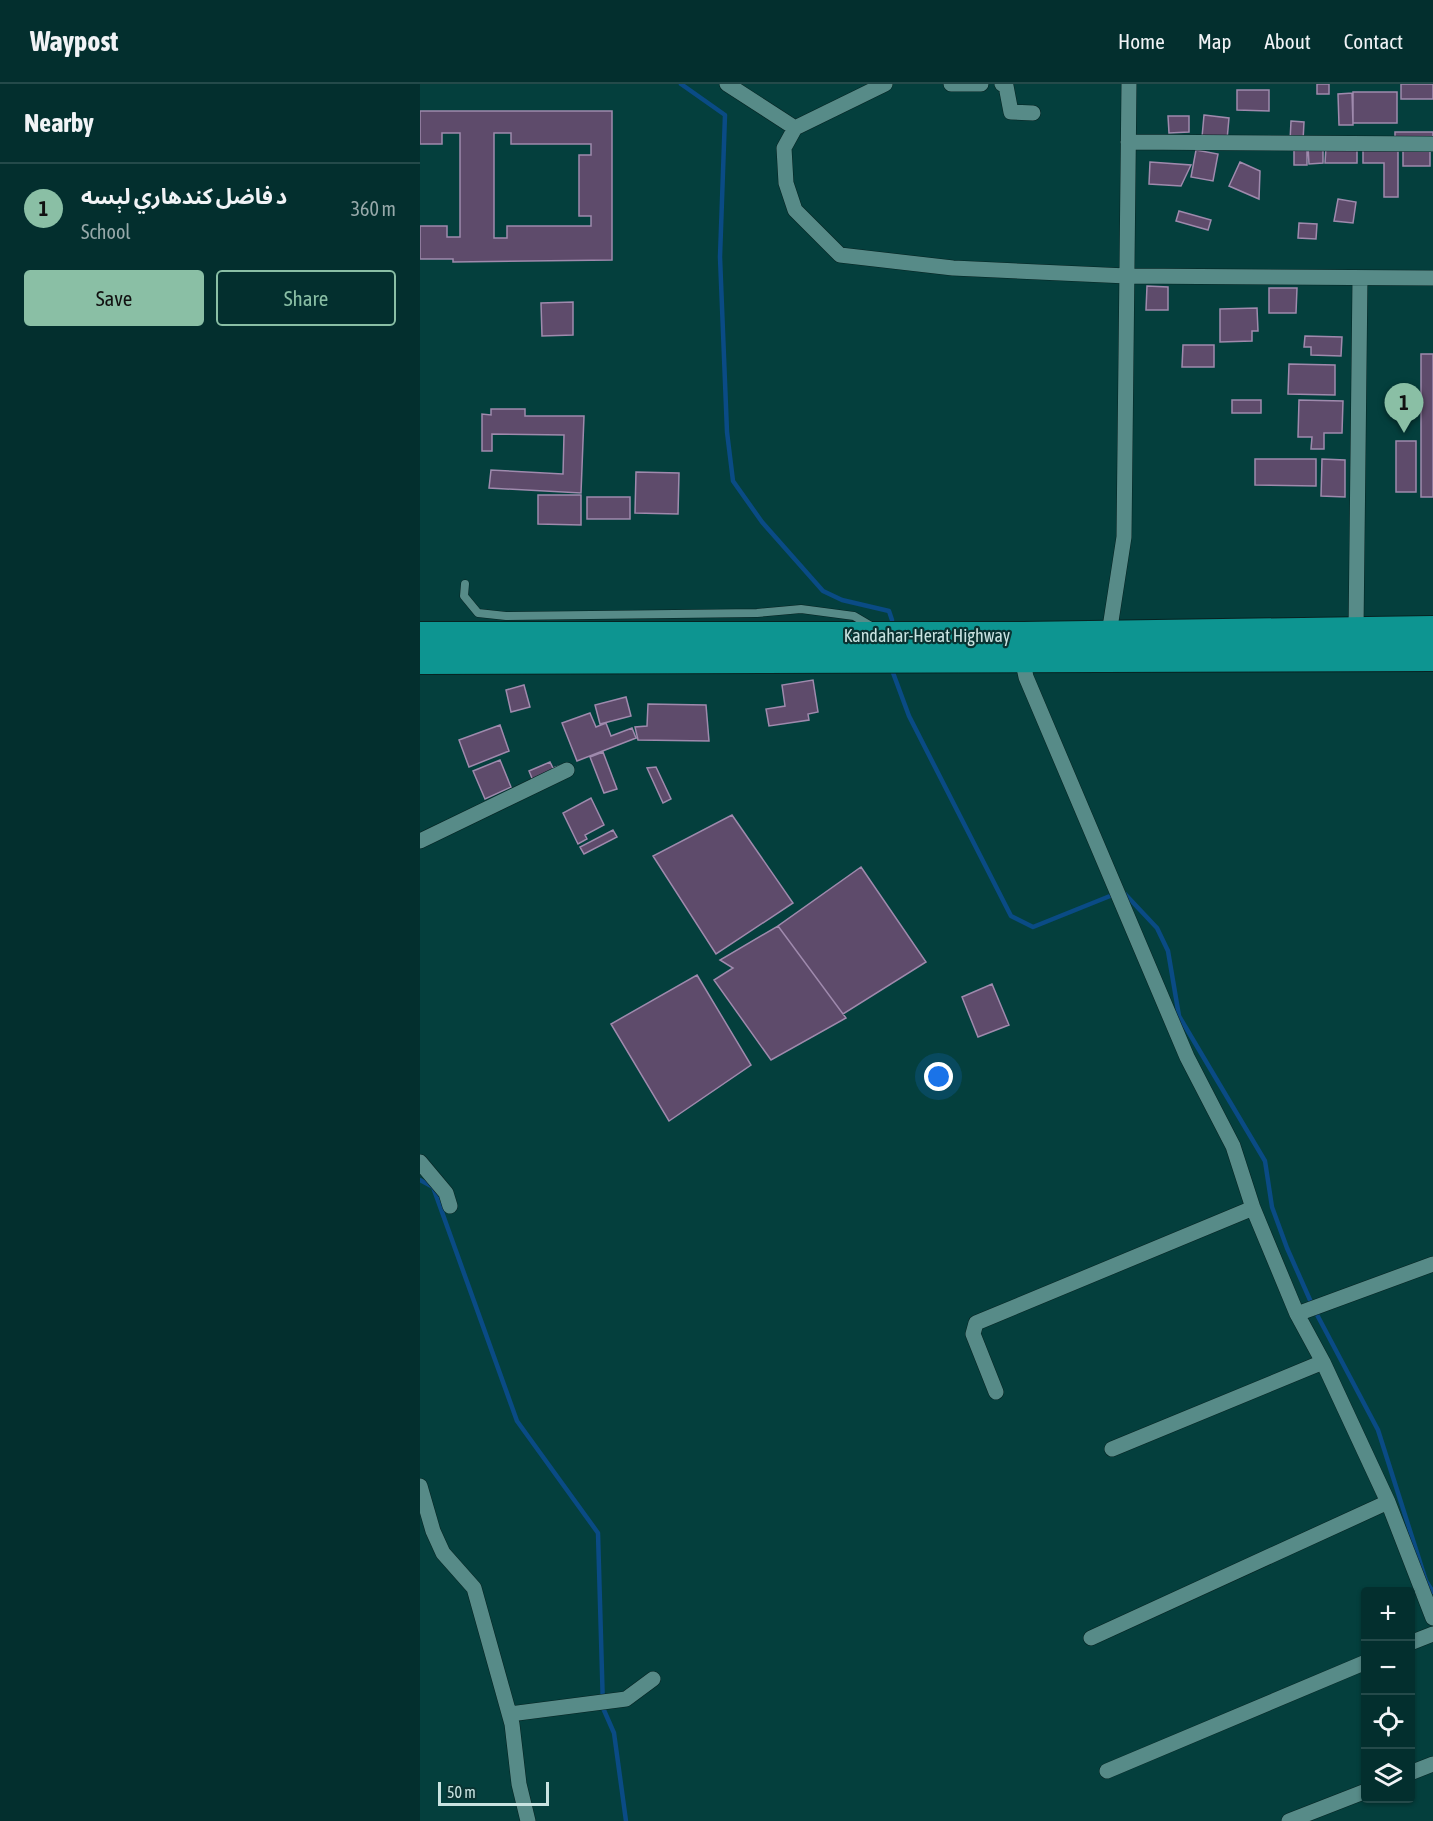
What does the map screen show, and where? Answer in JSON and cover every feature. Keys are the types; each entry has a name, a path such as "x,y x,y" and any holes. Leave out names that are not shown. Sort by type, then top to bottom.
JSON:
{"highway":[{"name":"Kandahar-Herat Highway","path":"420,660 469,648 886,636 1023,647 1109,634 1433,630"},
{"name":"Kandahar-Herat Highway","path":"420,636 469,648 1023,647 1433,657"}],"street":[{"path":"727,84 795,128"},
{"path":"885,84 795,128 784,148 786,183 795,210 840,255 953,268 1127,276 1433,278"},
{"path":"951,84 981,84"},
{"path":"1002,84 1005,86 1011,112 1033,113"},
{"path":"1109,634 1124,537 1129,84"},
{"path":"1128,142 1433,144"},
{"path":"1356,631 1360,278"},
{"path":"1023,647 1026,676 1119,898 1187,1057 1233,1146 1253,1208 1308,1310 1323,1362 1388,1502 1433,1617"},
{"path":"420,841 567,770"},
{"path":"420,1162 446,1193 450,1206"},
{"path":"996,1392 973,1334 976,1323 1253,1208"},
{"path":"1308,1310 1433,1264"},
{"path":"1112,1449 1323,1362"},
{"path":"421,1496 443,1552 474,1588 510,1714 519,1784 528,1821"},
{"path":"1091,1638 1388,1502"},
{"path":"1415,1641 1433,1634"},
{"path":"1107,1771 1361,1664"},
{"path":"510,1714 626,1699 652,1679"},
{"path":"1415,1771 1433,1764"},
{"path":"1289,1821 1361,1793"}],"lane":[{"path":"465,584 464,596 478,613 496,615 688,615 801,609 854,616 886,636"}],"building":[{"path":"1317,84 1329,84 1329,94 1317,94"},
{"path":"1401,84 1433,84 1433,99 1401,99"},
{"path":"1237,90 1269,90 1269,111 1237,110"},
{"path":"1353,92 1397,92 1397,123 1353,123"},
{"path":"1352,93 1353,125 1339,125 1338,94"},
{"path":"420,111 612,111 612,260 453,262 453,259 420,259 420,226 447,226 447,237 460,237 460,133 442,133 442,144 420,144","holes":["494,133 511,133 511,144 591,144 591,155 579,155 579,216 591,216 591,226 507,226 507,238 494,238"]},
{"path":"1204,115 1229,118 1227,140 1202,137"},
{"path":"1168,116 1189,116 1189,132 1169,133"},
{"path":"1291,121 1304,122 1303,141 1290,141"},
{"path":"1395,132 1433,132 1433,139 1395,139"},
{"path":"1294,146 1307,146 1307,165 1294,165"},
{"path":"1323,146 1323,163 1309,164 1308,147"},
{"path":"1326,147 1357,147 1357,163 1325,163"},
{"path":"1398,147 1398,197 1384,197 1384,163 1363,163 1363,148"},
{"path":"1403,147 1430,148 1430,166 1403,166"},
{"path":"1196,150 1218,154 1213,181 1191,177"},
{"path":"1150,162 1191,165 1181,186 1149,184"},
{"path":"1240,162 1260,171 1259,199 1229,186"},
{"path":"1338,199 1356,202 1353,223 1334,221"},
{"path":"1179,211 1211,220 1208,230 1176,221"},
{"path":"1299,223 1317,224 1316,239 1298,238"},
{"path":"1147,286 1168,287 1168,310 1146,310"},
{"path":"1269,288 1297,288 1296,313 1269,313"},
{"path":"573,302 573,335 542,336 541,303"},
{"path":"1257,308 1258,331 1252,331 1252,341 1220,342 1220,309"},
{"path":"1305,336 1342,337 1341,356 1311,355 1311,347 1304,347"},
{"path":"1183,345 1214,345 1214,367 1182,367"},
{"path":"1421,354 1433,354 1433,497 1421,497"},
{"path":"1289,364 1335,365 1335,395 1288,394"},
{"path":"1232,400 1261,400 1261,413 1232,413"},
{"path":"1299,400 1343,401 1342,433 1324,433 1324,449 1311,449 1312,437 1298,437"},
{"path":"491,409 525,409 525,416 584,416 581,493 489,488 491,470 563,474 564,435 492,434 492,451 482,451 482,414 491,415"},
{"path":"1396,441 1416,441 1416,492 1396,492"},
{"path":"1255,459 1316,459 1316,486 1255,485"},
{"path":"1322,459 1345,460 1345,497 1321,496"},
{"path":"636,472 679,473 678,514 635,513"},
{"path":"538,495 581,495 581,525 538,524"},
{"path":"587,497 630,497 630,519 587,519"},
{"path":"813,680 818,712 808,714 809,720 769,726 766,709 785,706 782,685"},
{"path":"524,685 530,707 511,712 506,690"},
{"path":"626,697 631,716 600,724 595,705"},
{"path":"648,704 706,705 709,741 638,740 635,727 647,726"},
{"path":"590,713 596,727 606,723 611,736 632,728 636,738 577,761 562,723"},
{"path":"500,725 509,751 469,767 459,740"},
{"path":"603,752 617,789 604,793 590,757"},
{"path":"500,760 511,787 485,799 473,771"},
{"path":"550,762 553,768 562,765 534,783 529,771"},
{"path":"656,767 671,799 663,803 647,768"},
{"path":"591,798 604,825 585,835 587,839 578,844 563,813"},
{"path":"732,815 793,903 716,954 653,856"},
{"path":"613,830 617,837 584,854 580,847"},
{"path":"861,867 926,962 843,1014 778,926"},
{"path":"778,926 846,1018 771,1060 714,980 733,968 720,960"},
{"path":"697,975 751,1065 669,1121 611,1024"},
{"path":"992,984 1009,1025 978,1037 962,997"}],"waterway":[{"path":"681,84 725,115 720,257 727,432 733,481 762,522 823,591 842,600 889,611 892,620"},
{"path":"892,670 909,716 1011,916 1033,927 1115,894"},
{"path":"1125,894 1157,928 1168,951 1179,1016 1265,1161 1272,1207 1287,1248 1314,1309 1378,1430 1426,1581 1433,1592"},
{"path":"420,1180 433,1187 517,1421 598,1533 603,1708 614,1733 626,1821"}],"place":[{"name":"د فاضل کندهاري لېسه","path":"1404,433"}]}
